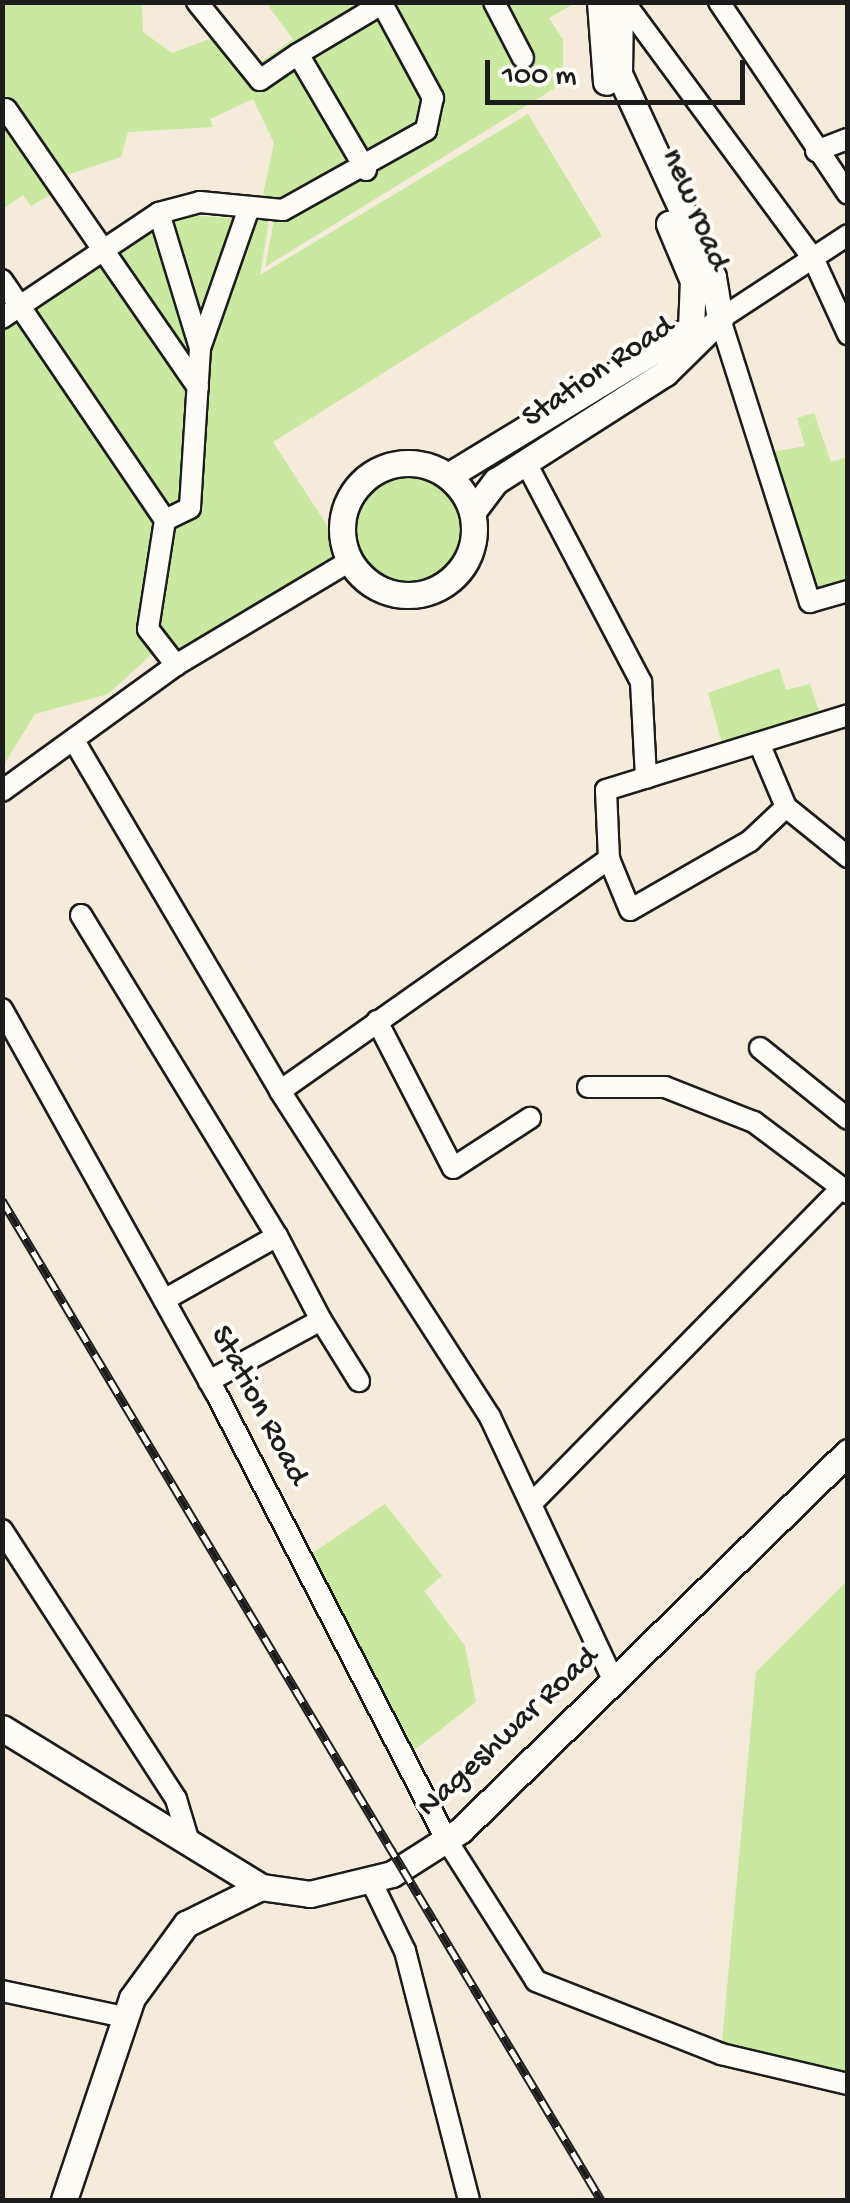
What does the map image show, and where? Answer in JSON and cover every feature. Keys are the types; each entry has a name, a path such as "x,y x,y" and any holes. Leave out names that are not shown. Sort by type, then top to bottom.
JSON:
{"main road":[{"name":"new road","path":"600,2 602,70 616,114 693,282 691,328"},
{"name":"new road","path":"622,2 619,74 713,277 720,319"},
{"name":"Station Road","path":"473,511 525,461 665,373 720,319"},
{"path":"448,476 500,452 691,328"},
{"path":"406,463 448,476 473,511 471,554 444,586 381,590 350,560 343,517 365,479 406,463"},
{"name":"Nageshwar Road","path":"2,1728 261,1887 310,1894 371,1881 446,1839 848,1452"},
{"path":"64,2200 124,2017 186,1924 261,1887"}],"street":[{"path":"11,312 159,213 200,202 283,210 366,170 426,130 435,112 383,3 260,80 197,2"},
{"path":"494,2 523,58"},
{"path":"622,2 813,258 848,334"},
{"path":"719,2 848,194"},
{"path":"298,54 366,170"},
{"path":"6,109 198,387"},
{"path":"816,150 848,139"},
{"path":"166,520 190,508 200,348 249,208"},
{"path":"159,213 200,348"},
{"path":"813,258 848,235"},
{"name":"Station Road","path":"720,319 813,258"},
{"path":"2,280 11,312 166,520 148,629 176,664"},
{"path":"693,282 700,311 720,319"},
{"path":"691,328 720,319"},
{"path":"720,319 810,602 848,591"},
{"path":"525,461 641,682 646,778"},
{"path":"2,791 76,744 176,664 350,560"},
{"path":"786,807 750,841 630,910 610,859 606,790 848,715"},
{"path":"76,744 280,1092 490,1417 614,1680"},
{"path":"759,744 786,807 848,857"},
{"path":"280,1092 610,859"},
{"path":"82,914 278,1236 321,1320 359,1381"},
{"name":"Station Road","path":"2,1009 210,1381 446,1839 536,1981 721,2054 848,2084"},
{"path":"376,1021 453,1168 530,1118"},
{"path":"760,1048 848,1119"},
{"path":"530,1504 844,1190 754,1122 666,1086 588,1087"},
{"path":"164,1300 278,1236"},
{"path":"210,1381 321,1320"},
{"path":"2,1530 176,1799 190,1842"},
{"path":"371,1881 405,1951 470,2200"},
{"path":"2,1990 124,2017"}],"green space":[{"path":"3,3 142,3 143,32 172,53 212,38 241,76 293,39 266,3 575,3 549,18 563,40 563,83 265,267 275,215 262,200 274,143 253,99 210,119 213,127 128,132 121,157 66,175 79,192 63,202 55,192 31,206 23,195 3,209"},
{"path":"528,114 602,236 273,442 350,561 176,665 161,646 108,694 35,714 3,766 3,318 159,213 269,221 260,275"},
{"path":"814,413 831,462 847,457 847,591 810,602 763,454 805,446 797,418"},
{"path":"408,477 428,481 446,492 457,510 461,530 457,550 446,568 428,579 408,583 388,579 370,568 359,550 355,530 359,510 370,492 388,481"},
{"path":"779,668 786,690 810,684 823,723 725,754 708,693"},
{"path":"385,1504 442,1576 424,1591 465,1646 476,1702 404,1758 302,1560"},
{"path":"847,1581 847,2084 721,2054 756,1672"}],"railway":[{"path":"2,1200 601,2200"}]}
